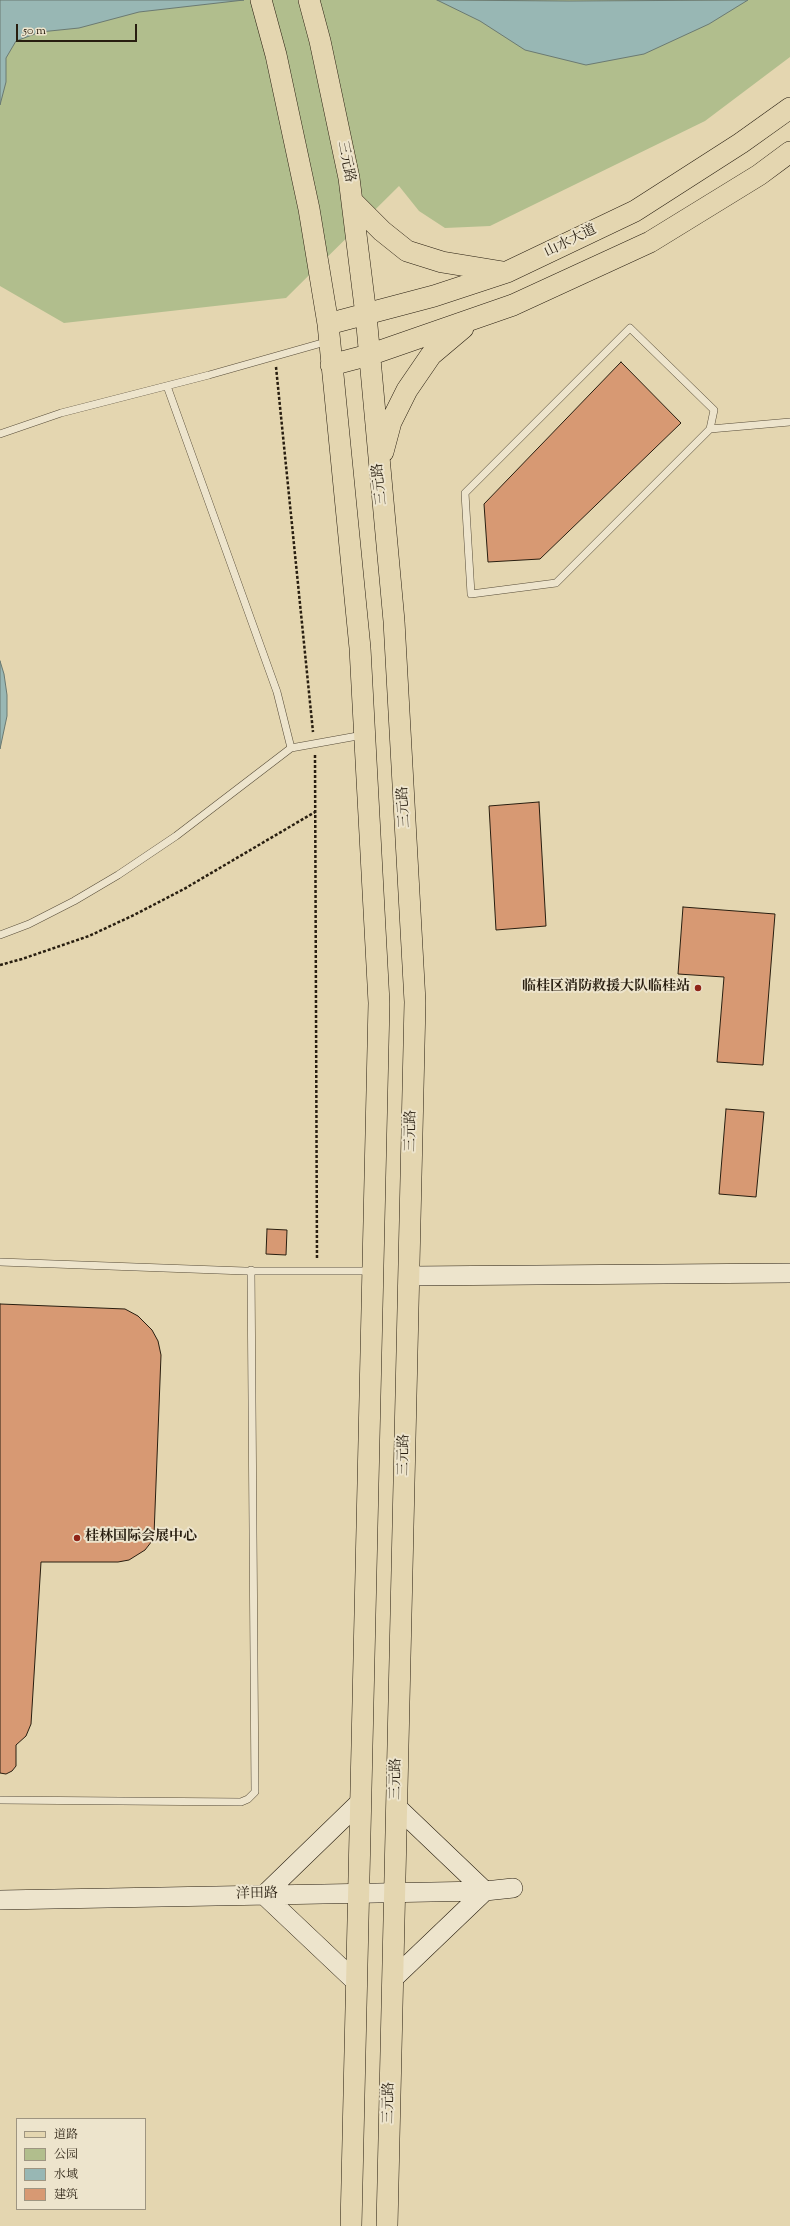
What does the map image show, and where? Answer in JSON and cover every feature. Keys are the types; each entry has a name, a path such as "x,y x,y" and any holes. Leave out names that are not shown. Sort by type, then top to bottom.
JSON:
{"main road":[{"path":"261,0 276,55 309,210 328,332 360,648 380,1003 351,2226"},
{"name":"三元路","path":"309,0 320,42 349,178 366,315 394,621 415,1002 410,1276 387,2226"},
{"name":"山水大道","path":"328,332 366,315 507,272 635,210 741,143 790,108"},
{"path":"331,365 369,355 513,305 650,242 759,175 790,152"},
{"path":"352,201 382,231 407,251 442,262 507,272"},
{"path":"379,464 391,422 407,390 431,355 452,335 482,316"}],"street":[{"path":"410,1276 790,1273"},
{"path":"356,1982 264,1895 361,1801"},
{"path":"393,1979 485,1891 396,1807"},
{"name":"洋田路","path":"0,1900 485,1891 514,1888"}],"lane":[{"path":"710,429 714,410 630,328 465,493 471,594 556,583 710,429 790,422"},
{"path":"0,434 61,413 275,356 328,332"},
{"path":"167,386 277,692 291,748"},
{"path":"0,934 29,924 95,889 176,836 291,748 365,734"},
{"path":"0,1262 251,1270 374,1271"},
{"path":"0,1800 240,1802 248,1799 255,1792 251,1270"}],"path":[{"path":"275,356 315,744 317,1271"},
{"path":"0,965 22,960 89,936 134,915 184,889 315,812"}],"green space":[{"path":"0,0 790,0 790,57 705,121 490,226 445,228 419,211 399,186 286,298 64,323 0,286"}],"water":[{"path":"0,0 244,0 139,12 79,28 40,32 16,41 6,58 6,82 0,105"},
{"path":"437,0 748,0 709,24 644,54 586,65 525,50 480,21"},
{"path":"0,661 4,674 7,695 7,716 0,749"}],"building":[{"path":"621,362 681,423 540,559 488,562 484,504"},
{"path":"539,802 546,926 496,930 489,806"},
{"path":"683,907 775,914 763,1065 717,1062 724,977 678,974"},
{"path":"726,1109 764,1112 756,1197 719,1194"},
{"path":"267,1229 287,1230 286,1255 266,1254"},
{"name":"桂林国际会展中心","path":"0,1304 125,1309 138,1316 152,1330 158,1341 161,1355 154,1535 152,1541 145,1550 129,1560 118,1562 41,1562 31,1724 26,1736 16,1745 16,1766 12,1771 6,1774 0,1773"}],"place":[{"name":"临桂区消防救援大队临桂站","path":"698,988"},
{"name":"桂林国际会展中心","path":"77,1538"}]}
